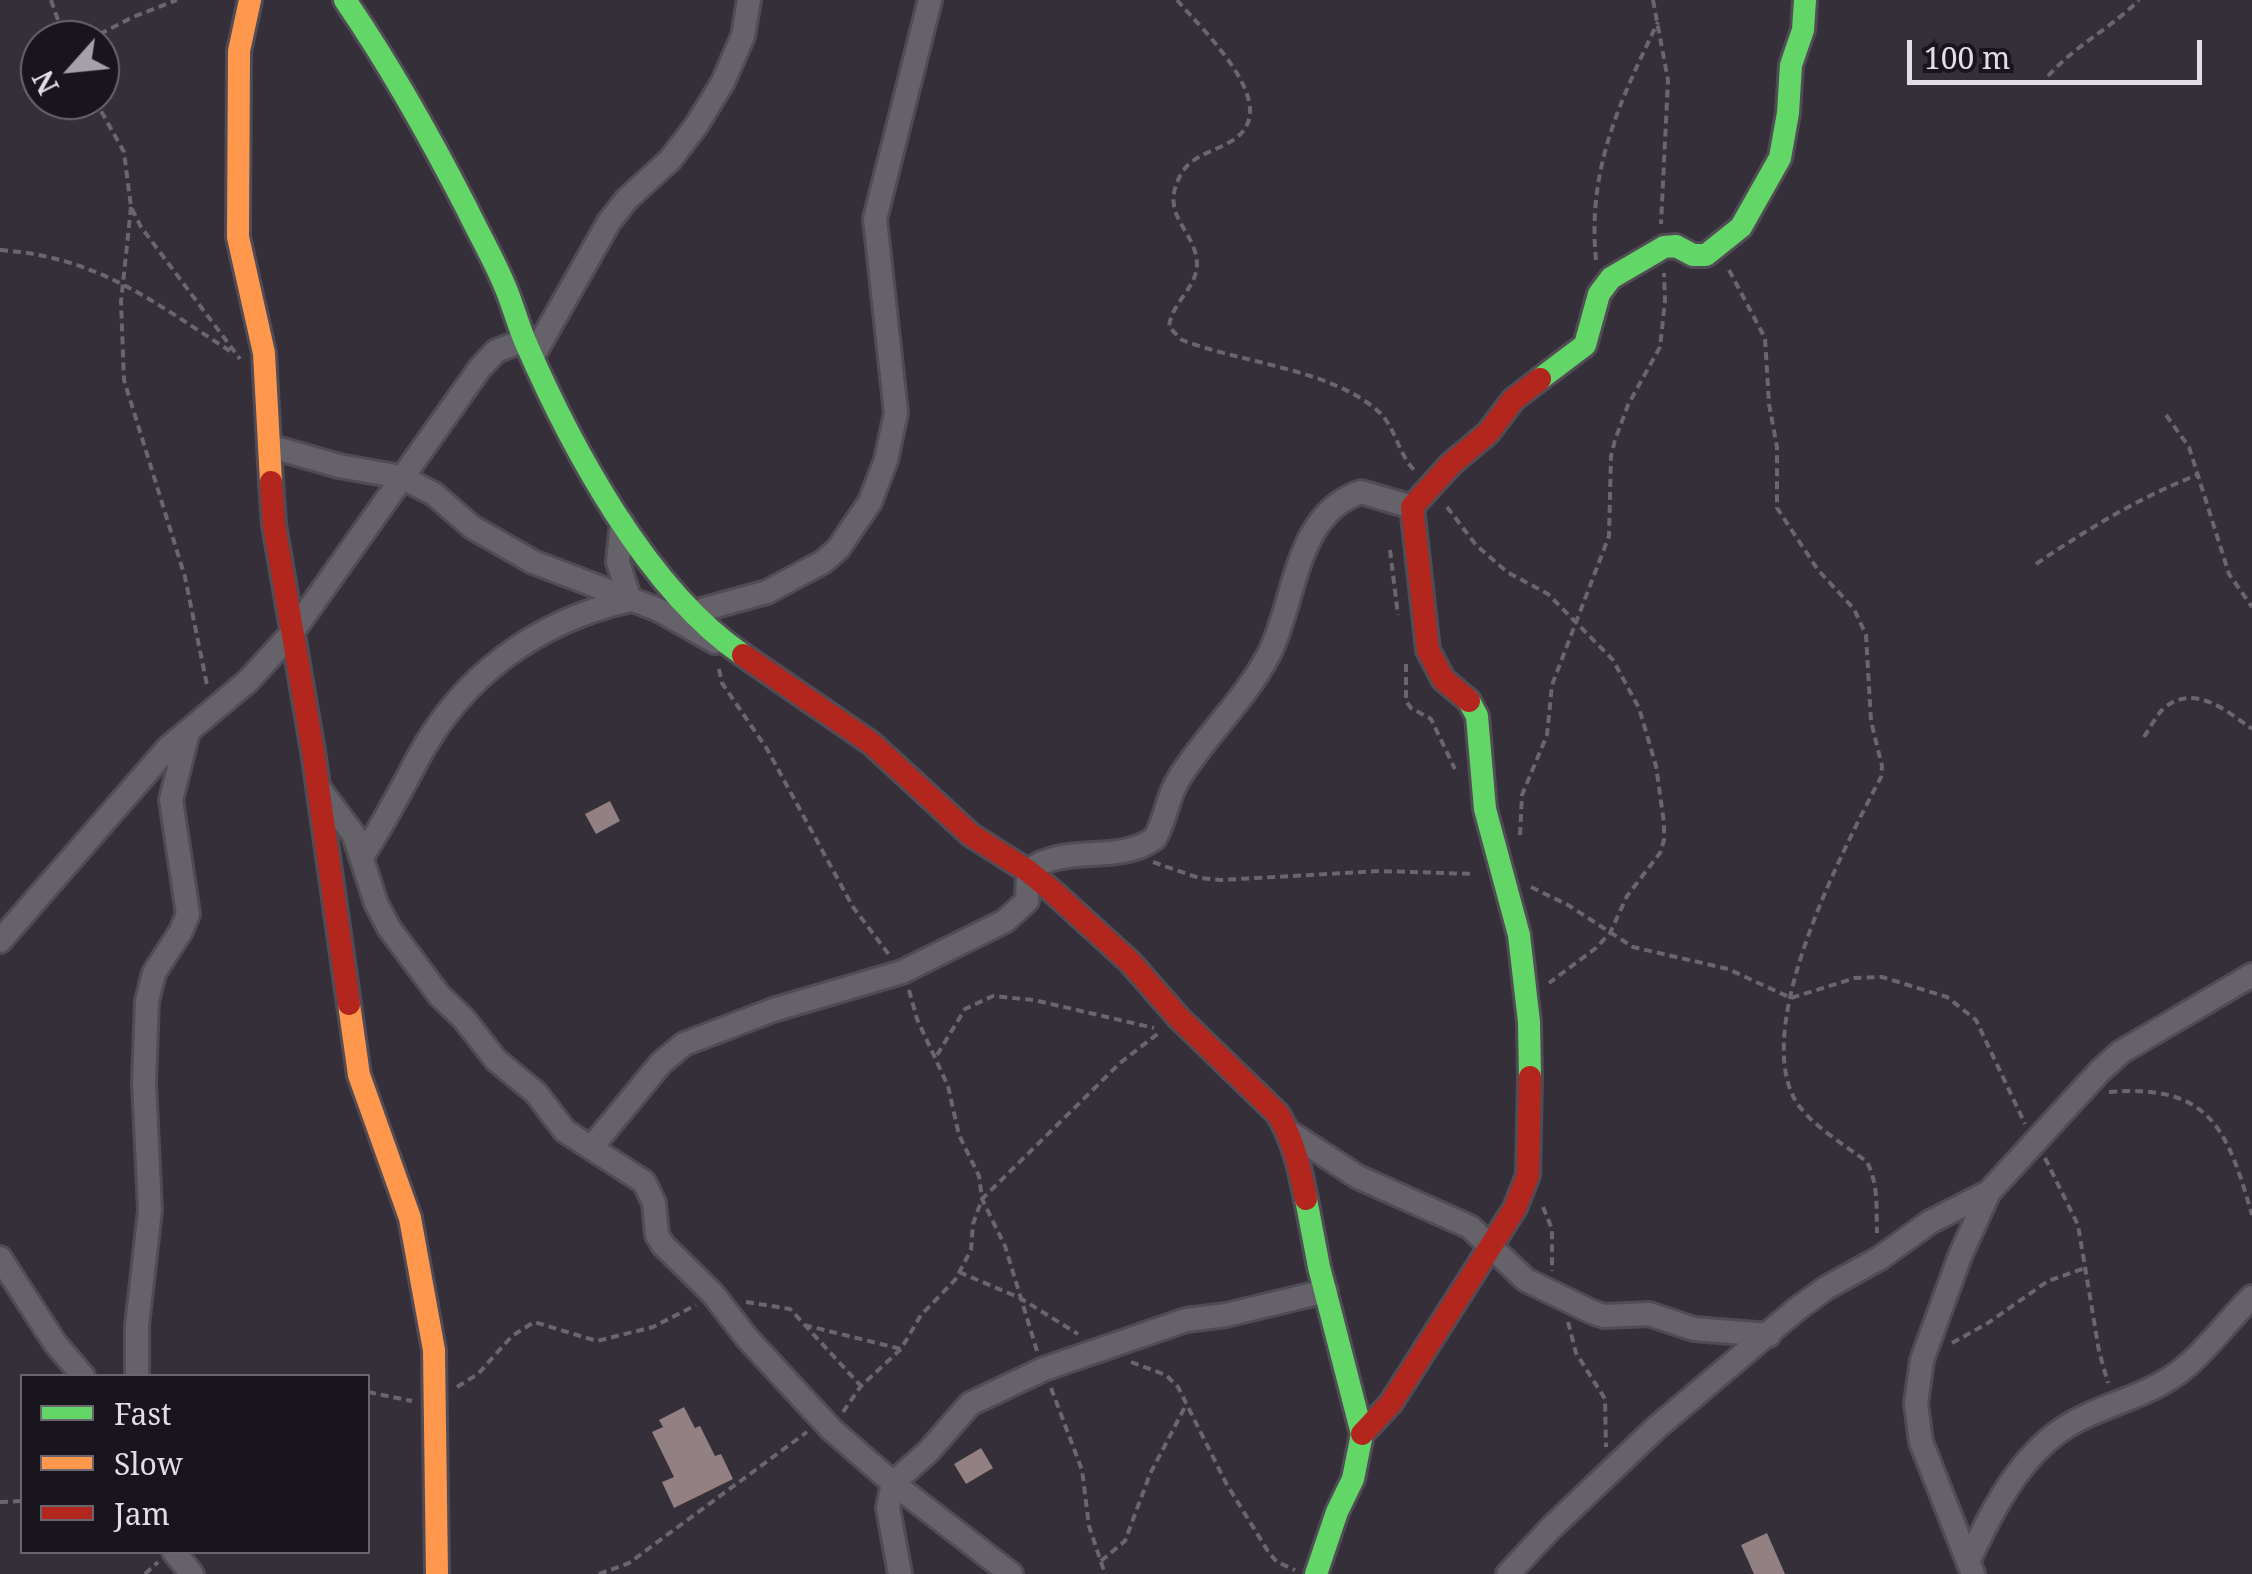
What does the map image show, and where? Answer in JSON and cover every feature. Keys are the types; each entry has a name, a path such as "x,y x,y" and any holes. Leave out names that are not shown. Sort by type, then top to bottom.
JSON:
{"street":[{"path":"250,0 239,51 238,237 264,352 274,525 318,788 359,1075 410,1218 434,1350 437,1574"},
{"path":"345,0 394,72 424,128 504,283 529,348 579,452 622,522 724,645"},
{"path":"529,348 610,222 627,200 670,160 696,126 723,82 743,36 749,0"},
{"path":"694,612 754,596 823,562 838,549 870,502 886,460 896,414 875,219 930,0"},
{"path":"1362,1434 1391,1403 1514,1208 1528,1176 1532,1094 1514,879 1485,809 1478,716 1468,700 1443,679 1428,650 1412,507 1432,483 1488,433 1514,400 1586,345 1599,294 1607,282 1659,249 1676,246 1700,256 1716,249 1741,227 1778,164 1788,113 1790,65 1804,24 1804,0"},
{"path":"0,941 66,870 136,782 248,681 292,633 480,368 496,351 529,348"},
{"path":"269,446 322,462 402,476 434,494 472,527 533,562 659,610 724,645 871,744 960,826 1028,871 1130,962 1179,1018 1263,1097 1288,1132 1298,1159 1362,1434 1353,1478 1316,1574"},
{"path":"1028,871 1065,855 1128,852 1156,838 1177,781 1269,654 1304,550 1338,503 1360,492 1412,507"},
{"path":"622,522 618,562 630,600"},
{"path":"363,855 430,740 474,680 497,660 565,619 630,600"},
{"path":"137,1374 150,1210 144,1082 146,1001 154,972 188,914 171,800 188,732"},
{"path":"318,788 354,834 376,903 389,928 439,995 496,1060 536,1093 565,1131 644,1182 654,1202 658,1235 663,1244 713,1294 747,1338 827,1424 893,1483 1011,1574"},
{"path":"591,1148 661,1063 684,1044 774,1010 902,972 1016,914 1027,900 1028,871"},
{"path":"1970,1568 1921,1442 1916,1403 1922,1360 1960,1256 1990,1192 2121,1052 2252,976"},
{"path":"1288,1132 1358,1177 1470,1227 1526,1280 1604,1316 1649,1314 1694,1329 1769,1335"},
{"path":"1508,1574 1623,1460 1826,1288 1880,1258 1930,1222 1990,1192"},
{"path":"0,1258 81,1374"},
{"path":"900,1574 888,1508 893,1483 928,1452 970,1404 1044,1369 1186,1320 1226,1315 1326,1291"},
{"path":"1970,1568 2004,1493 2028,1458 2067,1426 2185,1368 2252,1297"},
{"path":"176,1554 192,1574"}],"path":[{"path":"120,23 177,0"},
{"path":"1177,0 1247,89 1253,110 1249,126 1237,139 1191,161 1177,182 1174,211 1197,262 1192,282 1170,316 1172,334 1223,354 1308,375 1371,405 1391,426 1412,469 1432,483 1476,545 1507,572 1548,594 1613,660 1640,708 1649,734 1664,823 1660,852 1628,896 1610,933 1588,954 1526,998"},
{"path":"1520,838 1522,795 1547,735 1549,697 1610,536 1614,440 1660,347 1665,301 1659,249 1668,80 1653,0"},
{"path":"2048,76 2070,52 2139,0"},
{"path":"1599,294 1594,235 1601,158 1612,122 1658,22"},
{"path":"106,120 124,152 131,207 123,283 124,380 185,577 213,712"},
{"path":"131,207 141,227 235,354"},
{"path":"1716,249 1765,338 1777,447 1777,508 1818,570 1854,609 1866,634 1870,721 1882,766 1881,777 1833,870 1809,928 1791,998 1784,1048 1792,1094 1816,1122 1867,1162 1877,1190 1880,1258"},
{"path":"0,250 92,269 123,283 155,299 267,381"},
{"path":"2166,415 2189,447 2229,574 2252,607"},
{"path":"2036,564 2114,514 2197,475"},
{"path":"724,645 722,683 767,749 853,907 902,972 917,1019 954,1104 959,1135 978,1176 982,1199 1005,1246 1044,1369 1082,1470 1089,1526 1105,1574"},
{"path":"2144,736 2164,708 2191,697 2220,705 2252,728"},
{"path":"1128,852 1178,873 1221,880 1417,870 1514,879 1652,953 1728,969 1791,998 1855,978 1882,977 1947,997 1976,1020 2017,1110 2072,1210 2099,1351 2114,1406"},
{"path":"598,1574 628,1562 827,1424 902,1349 922,1315 959,1272 970,1250 973,1224 982,1199 1120,1063 1164,1029 1034,1000 993,996 965,1009 935,1058"},
{"path":"2072,1101 2101,1093 2144,1090 2174,1096 2202,1111 2215,1121 2228,1142 2252,1214"},
{"path":"1528,1176 1552,1229 1554,1294 1566,1316 1576,1353 1605,1399 1604,1442 1608,1450 1623,1460"},
{"path":"1922,1360 1988,1323 2048,1281 2084,1268"},
{"path":"959,1272 1020,1298 1122,1359 1166,1375 1187,1403 1226,1483 1269,1553 1277,1562 1302,1574"},
{"path":"370,1392 432,1402 478,1374 512,1336 534,1322 597,1342 653,1327 713,1294 790,1309 861,1386"},
{"path":"804,1325 902,1349"},
{"path":"1101,1561 1126,1541 1150,1474 1187,1403"}],"building":[{"path":"610,801 620,821 596,834 585,814"},
{"path":"684,1407 695,1428 700,1426 715,1456 721,1454 733,1479 674,1508 662,1482 674,1477 652,1432 663,1427 659,1420"},
{"path":"981,1448 993,1468 966,1484 954,1464"},
{"path":"1767,1533 1785,1574 1754,1574 1741,1545"}],"traffic: fast":[{"path":"345,0 453,182 500,274 543,382 588,469 644,555 675,593 743,655"},
{"path":"1540,379 1585,345 1599,294 1611,278 1664,247 1676,246 1693,255 1706,255 1741,227 1780,158 1791,65 1803,30 1805,0"},
{"path":"1469,701 1477,716 1485,809 1519,935 1529,1022 1530,1077"},
{"path":"1306,1199 1319,1267 1362,1434 1353,1479 1316,1574"}],"traffic: slow":[{"path":"250,0 239,51 238,237 264,353 271,482"},
{"path":"349,1004 359,1075 410,1218 434,1350 437,1574"}],"traffic: jam":[{"path":"1469,701 1443,679 1428,650 1412,507 1451,464 1488,433 1513,400 1540,379"},
{"path":"271,482 274,525 313,751 349,1004"},
{"path":"743,655 871,743 971,835 1028,871 1130,962 1179,1018 1278,1114 1299,1166 1306,1199"},
{"path":"1362,1434 1391,1403 1515,1208 1528,1175 1530,1077"}]}
